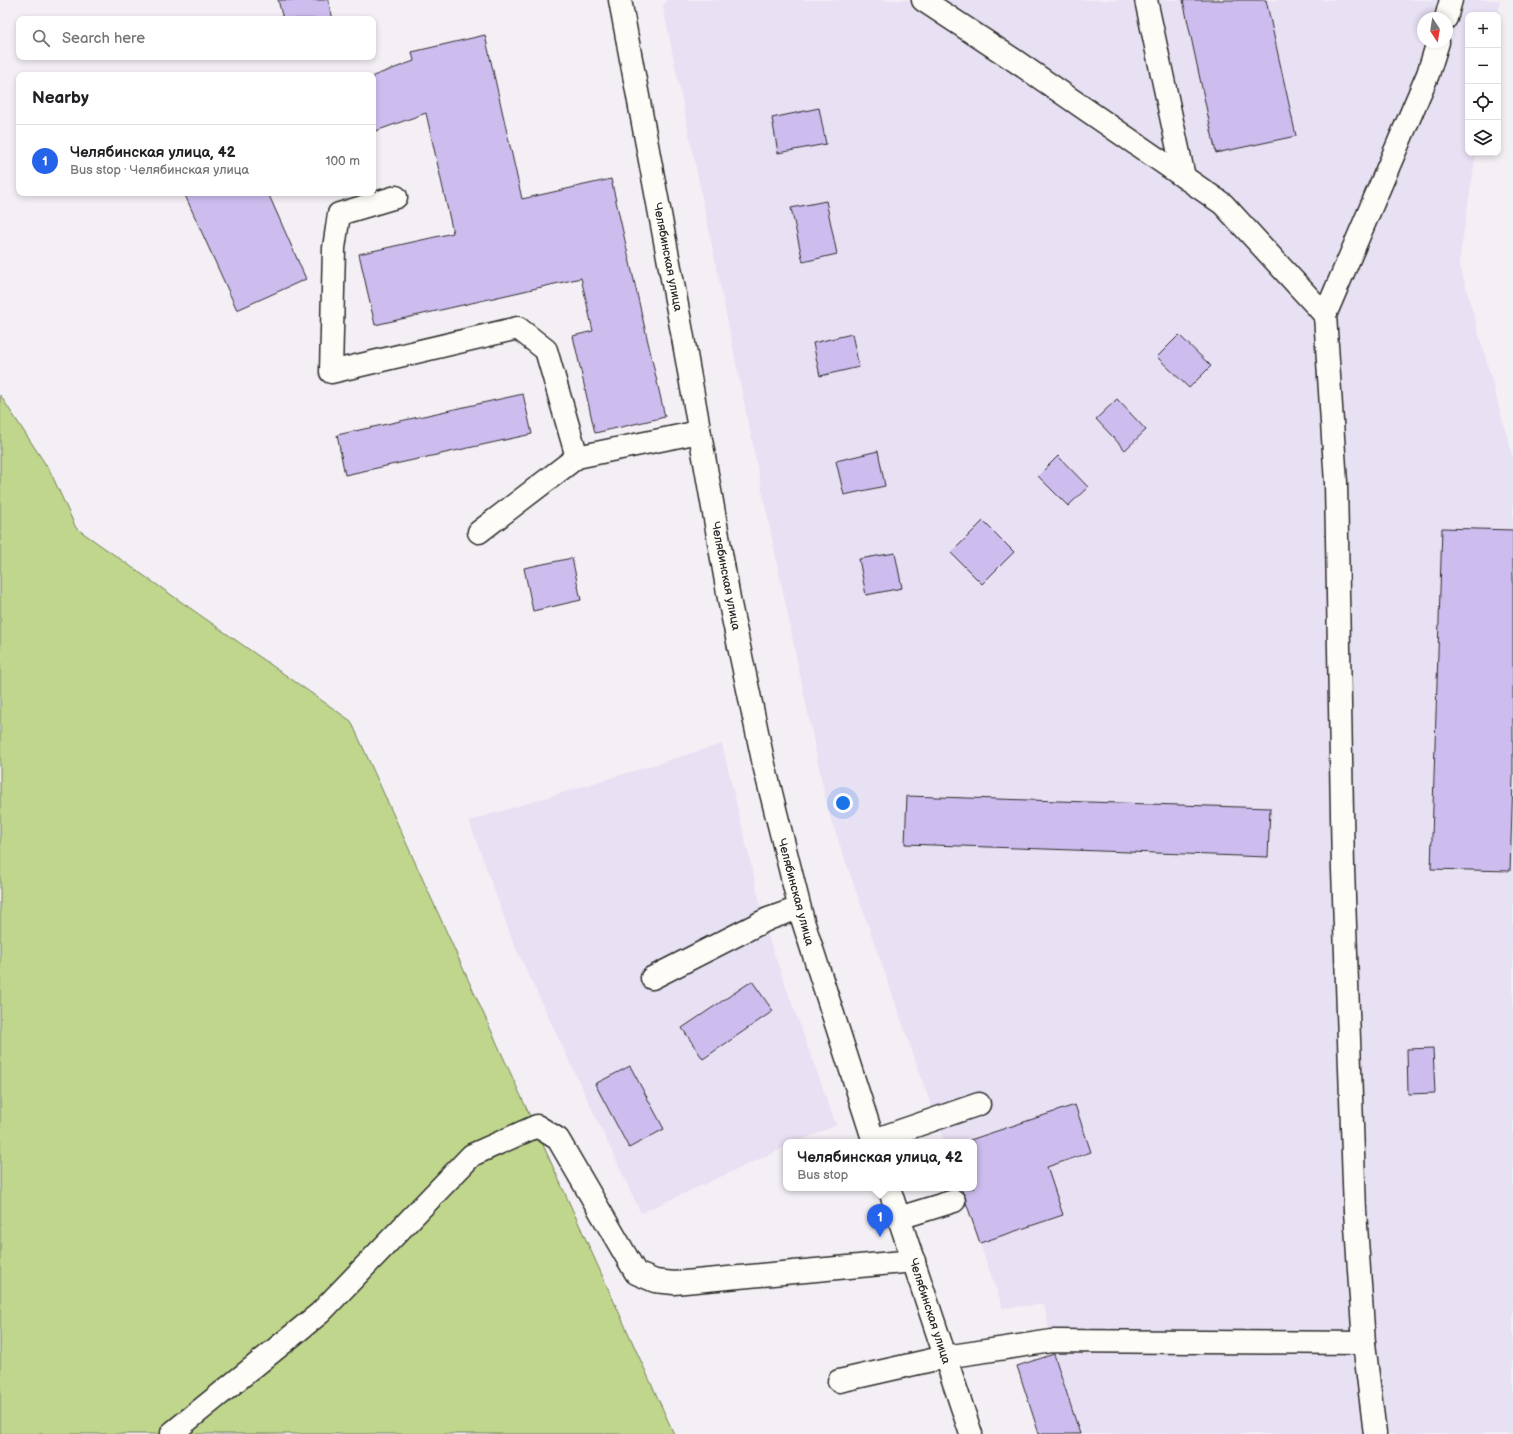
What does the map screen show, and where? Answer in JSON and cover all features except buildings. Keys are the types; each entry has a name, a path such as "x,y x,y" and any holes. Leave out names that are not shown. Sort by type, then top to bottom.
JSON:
{"street":[{"name":"Челябинская улица","path":"620,0 730,604 764,765 799,908 873,1139"},
{"path":"923,0 1014,60 1223,204 1324,315"},
{"path":"1146,0 1184,177"},
{"path":"1448,12 1451,0"},
{"path":"1375,1434 1364,1343 1355,1211 1343,869 1336,483 1324,315 1428,74 1436,48"},
{"path":"396,197 339,214 334,248 331,372 518,328 546,350 577,457"},
{"path":"479,532 577,457 699,432"},
{"path":"652,978 768,919 799,908"},
{"path":"880,1139 979,1104"},
{"path":"172,1433 320,1314 472,1155 537,1126 558,1139 636,1273 655,1281 674,1283 914,1261"},
{"name":"Челябинская улица","path":"890,1191 971,1434"},
{"path":"899,1218 954,1201"},
{"path":"839,1381 945,1357 1052,1341 1364,1343"}],"shaded area":[{"path":"667,0 1500,0 1498,12 1465,12 1465,156 1476,156 1459,262 1513,458 1513,1434 1080,1434 1054,1354 1044,1304 1003,1308 961,1191 977,1191 977,1139 943,1139 828,811 663,7"},
{"path":"722,744 769,940 836,1125 805,1139 783,1139 783,1148 641,1213 514,944 469,821"}],"green space":[{"path":"0,395 50,471 76,528 351,721 674,1434 0,1434"}],"place":[{"name":"Челябинская улица, 42","path":"880,1237"}]}
